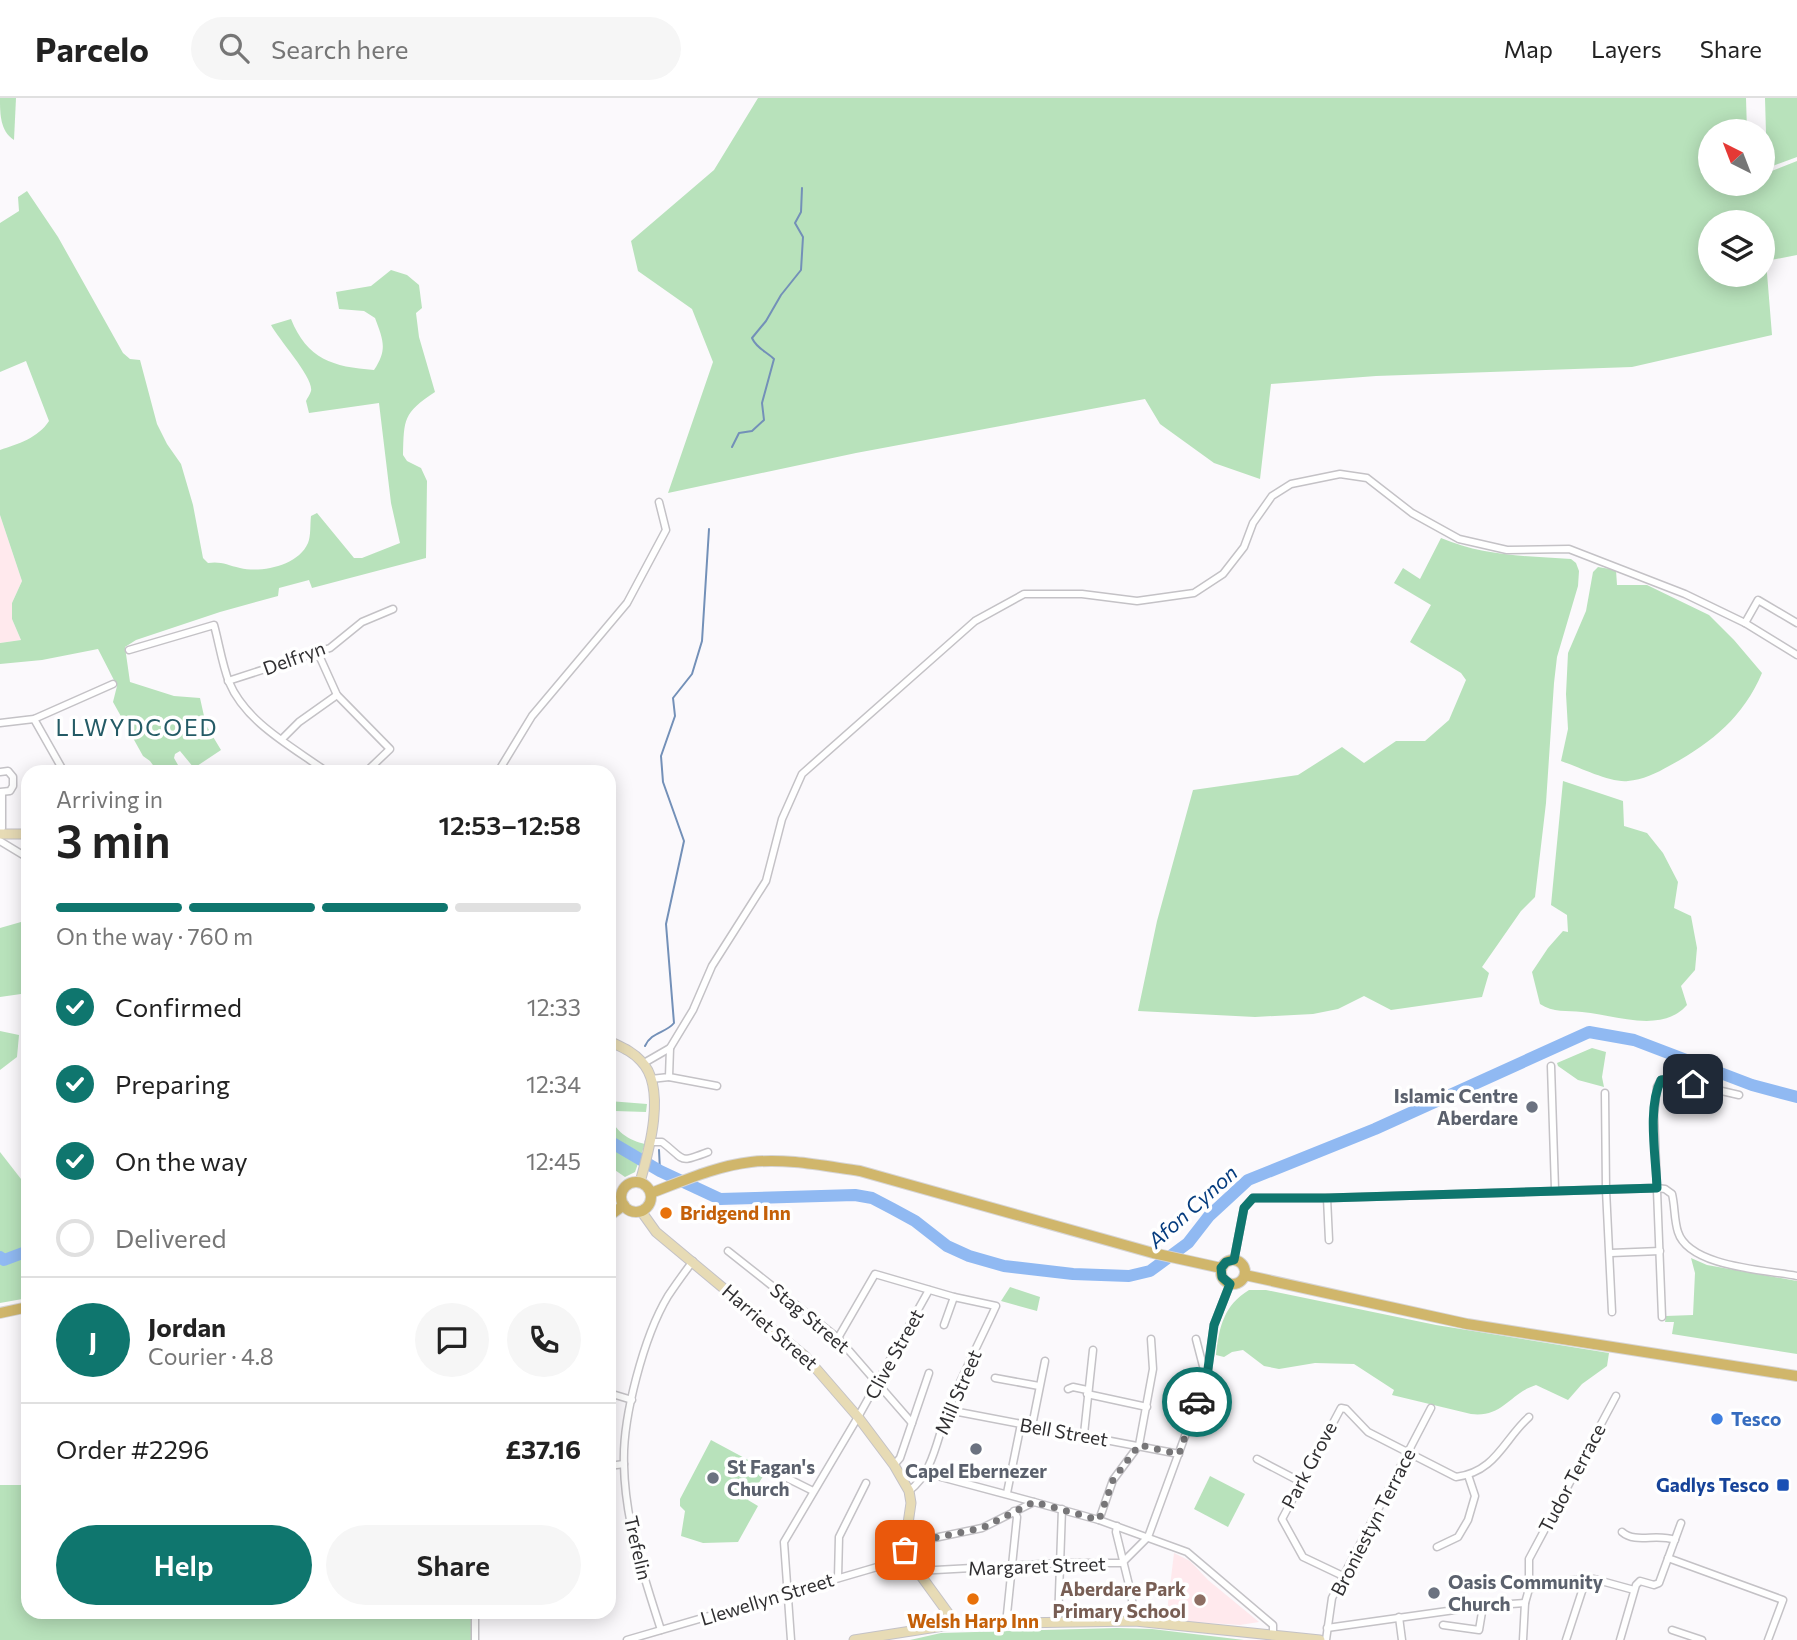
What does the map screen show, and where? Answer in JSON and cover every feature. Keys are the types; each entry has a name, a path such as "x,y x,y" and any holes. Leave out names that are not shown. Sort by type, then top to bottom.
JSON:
{"main road":[{"path":"0,833 21,834"},
{"path":"616,1044 644,1063 654,1089 649,1142 641,1177 625,1187 621,1196 624,1205 631,1211 641,1211 650,1202 651,1193 641,1177"},
{"path":"651,1193 724,1167 787,1161 860,1171 1153,1253 1221,1268"},
{"path":"616,1211 624,1205"},
{"name":"Harriet Street","path":"641,1211 656,1232 806,1357 859,1417 894,1465 909,1491"},
{"path":"1234,1260 1244,1267 1245,1275 1238,1283 1230,1284 1222,1277 1221,1268 1226,1262 1234,1260"},
{"path":"1245,1275 1467,1324 1797,1376"},
{"path":"0,1313 21,1308"},
{"path":"909,1491 911,1503 905,1544 908,1558 956,1624"},
{"path":"854,1640 956,1624 1135,1621 1320,1640"}],"street":[{"path":"644,1063 670,1048 693,1010 712,967 766,881 782,819 802,774 975,621 1024,594 1082,594 1137,601 1194,593 1223,574 1244,547 1253,523 1272,496 1291,484 1340,474 1367,478 1412,513 1459,539 1507,550 1569,549 1685,594 1745,623 1797,655"},
{"path":"502,765 532,716 627,603 666,530 659,502"},
{"path":"1745,623 1758,600 1797,623"},
{"name":"Delfryn","path":"228,681 330,648 362,622 393,609"},
{"path":"129,650 214,625 228,681 238,700 250,714 317,765"},
{"path":"318,653 337,695 390,749 373,765"},
{"path":"0,723 34,719 113,684"},
{"path":"282,739 299,722 337,695"},
{"path":"34,719 60,765"},
{"path":"0,772 8,771 13,776 10,791 1,792 0,833"},
{"path":"0,841 21,854"},
{"path":"669,1077 670,1048"},
{"path":"1551,1066 1555,1189"},
{"path":"651,1079 669,1077 717,1086"},
{"path":"1662,1317 1654,1114 1657,1087 1661,1080 1670,1079 1739,1095"},
{"path":"1605,1093 1612,1312"},
{"path":"649,1142 662,1142 681,1159 687,1160 708,1152"},
{"path":"1234,1260 1244,1208 1253,1198 1657,1188 1672,1194 1677,1232 1683,1243 1702,1258 1797,1276"},
{"path":"1327,1198 1329,1240"},
{"name":"Stag Street","path":"729,1251 838,1338 912,1423"},
{"path":"1611,1253 1660,1251"},
{"name":"Trefelin","path":"661,1630 631,1526 624,1464 626,1430 632,1400 654,1328 667,1298 693,1261"},
{"path":"838,1338 875,1275 954,1297 944,1325"},
{"path":"1148,1537 1208,1368 1214,1325 1230,1284"},
{"name":"Clive Street","path":"791,1640 784,1542 859,1417 929,1290"},
{"name":"Mill Street","path":"909,1491 926,1473 948,1410 996,1306 954,1297"},
{"path":"1099,1520 1113,1480 1139,1445 1153,1369 1151,1339"},
{"path":"1196,1339 1203,1366 1208,1368"},
{"path":"1084,1434 1093,1350"},
{"path":"1032,1426 1045,1361"},
{"path":"894,1465 900,1458 929,1373"},
{"path":"996,1378 1039,1386"},
{"path":"1068,1389 1073,1387 1147,1407"},
{"path":"616,1395 632,1400"},
{"name":"Tudor Terrace","path":"1529,1589 1529,1559 1616,1396"},
{"name":"Park Grove","path":"1343,1576 1303,1557 1282,1519 1301,1482 1341,1408 1346,1409 1368,1432 1408,1453"},
{"name":"Broniestyn Terrace","path":"1326,1640 1332,1598 1431,1408"},
{"name":"Bell Street","path":"948,1410 1179,1454"},
{"path":"1408,1453 1456,1477 1468,1475 1504,1450 1519,1426 1529,1418"},
{"path":"1006,1493 1021,1424"},
{"path":"1257,1459 1301,1482"},
{"path":"616,1465 624,1464"},
{"path":"767,1468 813,1492"},
{"path":"926,1473 1099,1520 1187,1552 1273,1625 1273,1636"},
{"path":"1437,1547 1458,1537 1468,1520 1475,1496 1468,1475"},
{"path":"838,1578 839,1537 866,1483"},
{"path":"905,1544 982,1528 1034,1502"},
{"path":"1058,1622 1062,1509"},
{"path":"1006,1624 1017,1517 1014,1511"},
{"path":"1620,1640 1634,1590 1640,1581 1654,1585 1659,1583 1681,1523"},
{"path":"1117,1526 1116,1536 1124,1561 1135,1621"},
{"path":"1622,1532 1634,1539 1664,1536 1675,1540"},
{"name":"Margaret Street","path":"916,1571 1124,1561 1148,1537"},
{"name":"Llewellyn Street","path":"626,1640 908,1558"},
{"path":"1668,1558 1783,1600 1769,1640"},
{"path":"1566,1640 1586,1579"},
{"path":"1523,1640 1525,1603 1529,1589 1559,1581 1594,1579 1634,1590"},
{"path":"1327,1628 1483,1606 1525,1603"},
{"path":"1443,1625 1479,1630 1483,1606"},
{"path":"1399,1617 1402,1640"},
{"path":"475,1619 475,1640"},
{"path":"1672,1630 1702,1640"}],"shaded area":[{"path":"0,515 22,581 12,603 12,619 21,640 0,643"},
{"name":"Aberdare Park Primary School","path":"1174,1553 1190,1561 1208,1580 1259,1622 1240,1625 1166,1620"}],"green space":[{"path":"0,98 16,98 14,140 3,127"},
{"path":"758,98 1746,98 1747,119 1698,119 1698,196 1775,196 1775,170 1797,161 1797,255 1775,259 1775,210 1698,210 1698,287 1768,287 1772,335 1632,367 1376,376 1271,384 1260,479 1214,463 1160,424 1145,399 856,453 668,493 713,362 692,309 638,271 631,241 714,170"},
{"path":"1765,98 1797,98 1797,157 1775,165 1775,119 1766,119"},
{"path":"27,191 58,237 123,353 130,359 140,360 157,424 181,464 193,505 203,558 208,563 258,569 288,562 303,551 308,543 311,516 317,513 354,558 362,558 400,543 391,503 379,403 309,413 306,401 311,391 307,377 271,325 291,319 297,333 313,352 334,363 374,370 383,350 375,318 364,311 339,309 336,292 371,286 391,270 407,275 419,285 422,308 416,313 419,337 435,392 407,418 403,455 407,461 421,468 427,481 426,558 312,588 309,580 279,588 278,596 136,640 125,647 130,682 174,696 200,698 206,725 221,750 198,765 192,765 180,751 174,758 178,765 153,765 143,756 113,702 117,686 98,649 42,660 0,664 0,643 21,640 12,619 12,603 22,581 0,515 0,450 33,436 49,421 26,361 0,372 0,223 19,211 18,197"},
{"path":"1441,538 1489,552 1571,559 1579,571 1578,586 1557,657 1546,803 1535,897 1521,911 1482,967 1489,973 1482,997 1391,1010 1364,996 1338,1009 1313,1014 1255,1017 1138,1011 1157,921 1193,790 1298,775 1342,747 1364,763 1396,741 1425,741 1449,720 1466,680 1461,673 1410,642 1431,605 1394,583 1403,568 1420,579"},
{"path":"1598,567 1616,570 1617,585 1647,585 1709,615 1762,673 1735,716 1711,739 1664,769 1633,780 1612,780 1561,761 1568,729 1568,653 1586,611 1593,572"},
{"path":"1563,781 1623,801 1624,826 1647,833 1663,853 1678,882 1674,908 1691,916 1697,948 1695,970 1681,986 1687,1005 1677,1014 1665,1019 1638,1021 1555,1010 1540,1004 1532,972 1563,931 1568,932 1567,915 1551,905"},
{"path":"21,922 21,994 0,997 0,928"},
{"path":"0,1031 19,1035 17,1057 0,1070"},
{"path":"1592,1048 1606,1052 1602,1077 1604,1087 1578,1080 1557,1063"},
{"path":"616,1102 647,1104 646,1112 616,1111"},
{"path":"616,1126 623,1134 645,1144 635,1172 625,1177 616,1171"},
{"path":"0,1152 21,1179 21,1299 0,1303"},
{"path":"1691,1258 1707,1265 1797,1281 1797,1354 1672,1334 1674,1322 1665,1322 1666,1316 1693,1315 1695,1273"},
{"path":"1010,1287 1040,1297 1037,1311 1001,1301"},
{"path":"1249,1290 1266,1290 1436,1325 1609,1353 1607,1366 1582,1384 1568,1400 1536,1385 1519,1393 1499,1409 1471,1414 1392,1395 1394,1390 1354,1364 1315,1363 1279,1369 1264,1366 1243,1350 1224,1357 1216,1355 1219,1335 1228,1310"},
{"path":"711,1440 767,1470 748,1500 758,1506 738,1542 703,1543 681,1536 685,1511 680,1506 680,1499"},
{"path":"1210,1476 1245,1494 1228,1527 1194,1509"},
{"path":"0,1485 21,1485 21,1619 471,1619 471,1640 0,1640"},
{"path":"1152,1629 1244,1640 910,1640 941,1633"}],"waterway":[{"path":"732,447 739,433 752,431 764,420 762,403 774,359 752,338 801,270 803,237 795,223 801,212 802,188"},
{"path":"645,1046 651,1038 674,1023 666,924 684,841 663,782 661,756 675,716 673,698 692,674 702,641 709,529"},
{"name":"Afon Cynon","path":"616,1145 660,1171 720,1199 855,1195 872,1198 915,1221 947,1246 969,1256 1004,1266 1073,1274 1129,1276 1150,1271 1188,1243 1209,1216 1248,1180 1375,1129 1589,1032 1634,1040 1752,1085 1797,1097"},
{"path":"659,1150 660,1171"},
{"name":"Afon Cynon","path":"0,1257 4,1260 21,1254"}],"way so far":[{"path":"905,1550 905,1544 982,1528 1034,1502 1099,1520 1113,1480 1139,1445 1179,1454 1197,1402"}],"place":[{"name":"Islamic Centre Aberdare","path":"1532,1107"},
{"name":"Bridgend Inn","path":"666,1213"},
{"name":"Tesco","path":"1717,1419"},
{"name":"Capel Ebernezer","path":"976,1449"},
{"name":"St Fagan's Church","path":"713,1478"},
{"name":"Gadlys Tesco","path":"1783,1485"},
{"name":"Oasis Community Church","path":"1434,1593"},
{"name":"Welsh Harp Inn","path":"973,1599"},
{"name":"Aberdare Park Primary School","path":"1200,1600"}],"district":[{"name":"LLWYDCOED","path":"137,728"}],"route":[{"path":"1197,1402 1207,1376 1214,1325 1230,1284 1222,1277 1221,1268 1226,1262 1234,1260 1244,1208 1253,1198 1657,1188 1654,1114 1657,1087 1661,1080 1670,1079 1693,1084"}]}
